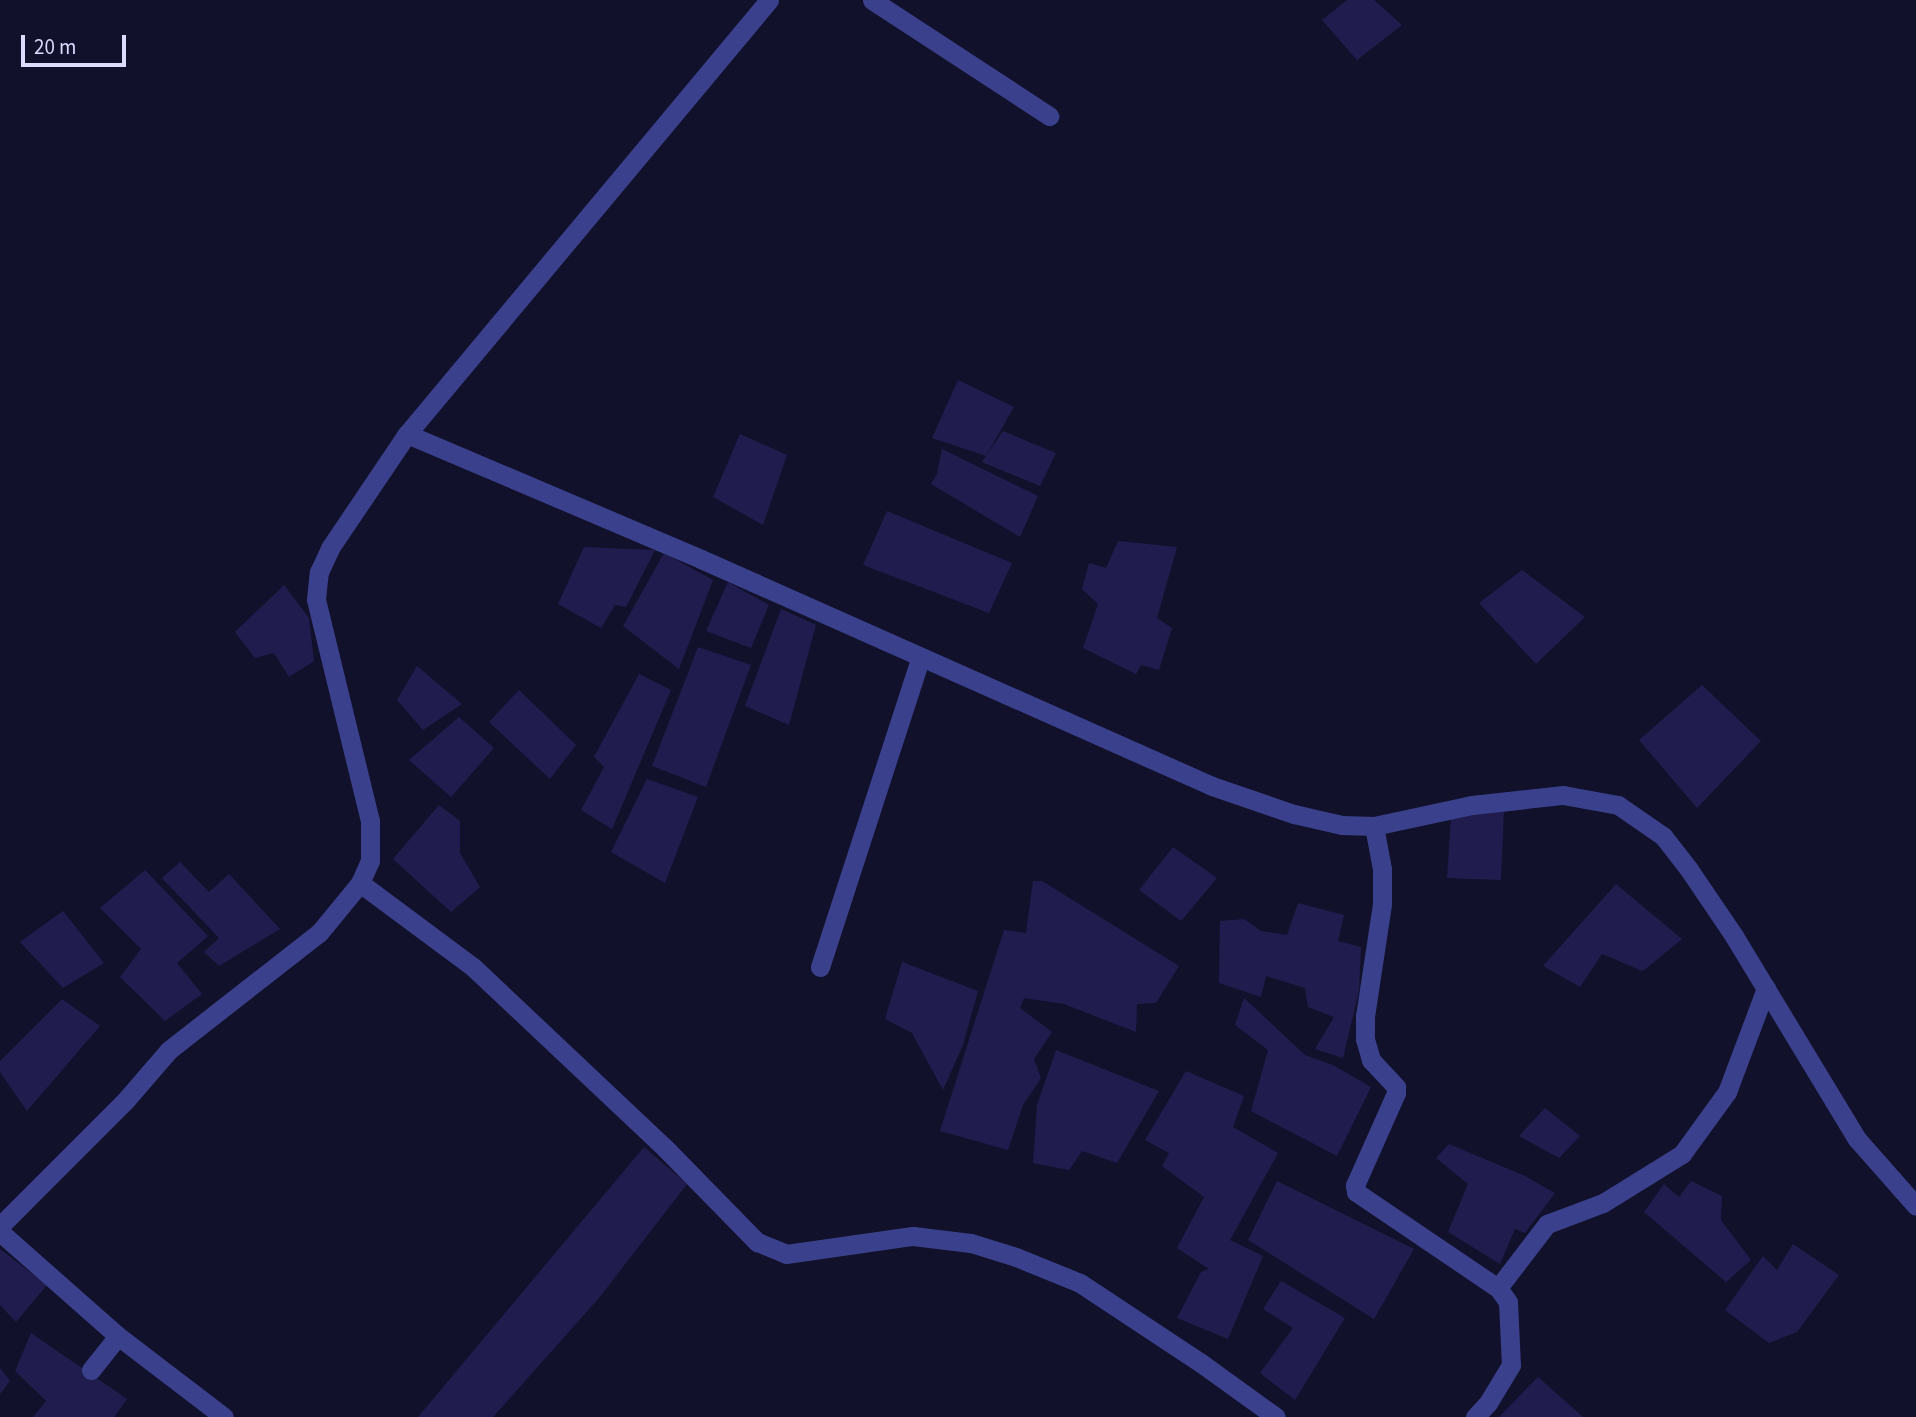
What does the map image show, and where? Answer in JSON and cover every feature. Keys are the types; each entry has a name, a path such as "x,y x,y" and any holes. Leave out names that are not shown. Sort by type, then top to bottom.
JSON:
{"street":[{"path":"0,1226 125,1101 169,1050 319,933 360,883 370,861 370,821 316,599 319,572 340,529 407,434 769,0"},
{"path":"872,0 1049,116"},
{"path":"407,434 1212,786 1306,817 1342,825 1374,826 1472,805 1563,795 1618,805 1663,836 1734,936 1857,1139 1916,1206"},
{"path":"820,967 921,657"},
{"path":"1374,826 1382,869 1382,904 1365,1016 1365,1039 1371,1060 1396,1087 1396,1093 1355,1185 1356,1192 1498,1288 1508,1302 1511,1365 1488,1404 1475,1417"},
{"path":"360,883 473,967 665,1148 757,1241 786,1254 913,1236 971,1243 1016,1257 1080,1283 1201,1363 1276,1417"},
{"path":"1498,1288 1548,1224 1604,1203 1682,1154 1727,1092 1766,988"},
{"path":"0,1232 118,1336 224,1417"},
{"path":"91,1370 118,1336"}],"building":[{"path":"1347,0 1374,0 1402,25 1357,60 1322,20"},
{"path":"958,380 1014,407 986,456 932,438"},
{"path":"1003,431 1056,453 1040,486 982,462"},
{"path":"740,434 787,455 763,525 713,497"},
{"path":"942,449 1038,496 1020,537 931,484 937,474"},
{"path":"887,511 1012,563 989,613 863,565"},
{"path":"1118,541 1177,547 1157,618 1172,628 1159,670 1141,665 1136,674 1083,648 1098,604 1082,589 1089,563 1106,568"},
{"path":"584,547 655,550 626,607 615,605 601,628 558,604"},
{"path":"664,553 713,580 679,669 623,626"},
{"path":"1522,570 1585,617 1536,664 1479,603"},
{"path":"728,582 769,605 751,648 706,631"},
{"path":"284,585 309,618 314,661 289,677 274,653 255,658 235,632"},
{"path":"781,609 816,625 789,725 745,706"},
{"path":"698,647 751,665 706,787 652,766"},
{"path":"417,666 462,704 423,730 397,700"},
{"path":"639,674 671,690 612,829 581,810 604,767 594,757"},
{"path":"1702,685 1761,741 1697,808 1639,740"},
{"path":"519,690 576,745 550,779 489,722"},
{"path":"459,717 494,748 451,797 409,760"},
{"path":"647,779 698,797 665,883 611,852"},
{"path":"439,805 460,821 460,853 480,887 451,912 393,859"},
{"path":"1504,810 1501,880 1447,878 1451,818"},
{"path":"1173,847 1217,878 1181,921 1139,890"},
{"path":"180,862 209,892 229,874 280,929 219,966 204,952 219,938 162,878"},
{"path":"145,870 208,936 177,963 202,994 165,1021 120,977 141,949 100,908"},
{"path":"1033,881 1042,881 1179,966 1156,1003 1137,1004 1136,1032 1064,1004 1024,998 1020,1008 1052,1032 1034,1059 1041,1078 1023,1105 1008,1150 940,1131 1004,930 1026,933"},
{"path":"1616,884 1682,939 1643,971 1602,954 1580,987 1543,966"},
{"path":"1298,903 1344,915 1338,941 1361,947 1359,991 1343,1058 1315,1049 1334,1017 1308,1007 1305,988 1266,976 1261,997 1219,983 1220,921 1244,919 1261,931 1287,935"},
{"path":"63,911 104,963 63,988 20,942"},
{"path":"902,962 978,991 963,1045 943,1090 912,1033 885,1019"},
{"path":"1244,998 1305,1055 1333,1065 1371,1087 1337,1156 1251,1111 1268,1050 1235,1025"},
{"path":"62,999 100,1026 27,1111 0,1072 0,1061"},
{"path":"1056,1050 1159,1091 1117,1163 1082,1151 1069,1170 1033,1163 1037,1105"},
{"path":"1186,1071 1244,1096 1233,1127 1278,1153 1230,1240 1263,1256 1228,1339 1177,1318 1201,1272 1209,1269 1177,1248 1204,1197 1162,1166 1169,1153 1145,1140"},
{"path":"1545,1108 1580,1136 1559,1158 1519,1136"},
{"path":"1449,1144 1525,1176 1555,1193 1525,1233 1515,1229 1500,1264 1448,1232 1468,1184 1436,1158"},
{"path":"644,1147 687,1184 599,1298 493,1417 418,1417"},
{"path":"1277,1181 1414,1249 1374,1319 1248,1240"},
{"path":"1691,1181 1722,1196 1721,1220 1751,1260 1726,1282 1644,1212 1664,1184 1679,1197"},
{"path":"1793,1244 1839,1275 1797,1332 1769,1343 1725,1310 1763,1256 1777,1270"},
{"path":"0,1249 47,1285 16,1322 0,1305"},
{"path":"1281,1281 1345,1318 1295,1400 1260,1373 1293,1328 1263,1309"},
{"path":"31,1333 127,1399 114,1417 33,1417 46,1401 15,1371"},
{"path":"0,1368 10,1381 0,1394"},
{"path":"1538,1377 1583,1417 1499,1417"}]}
